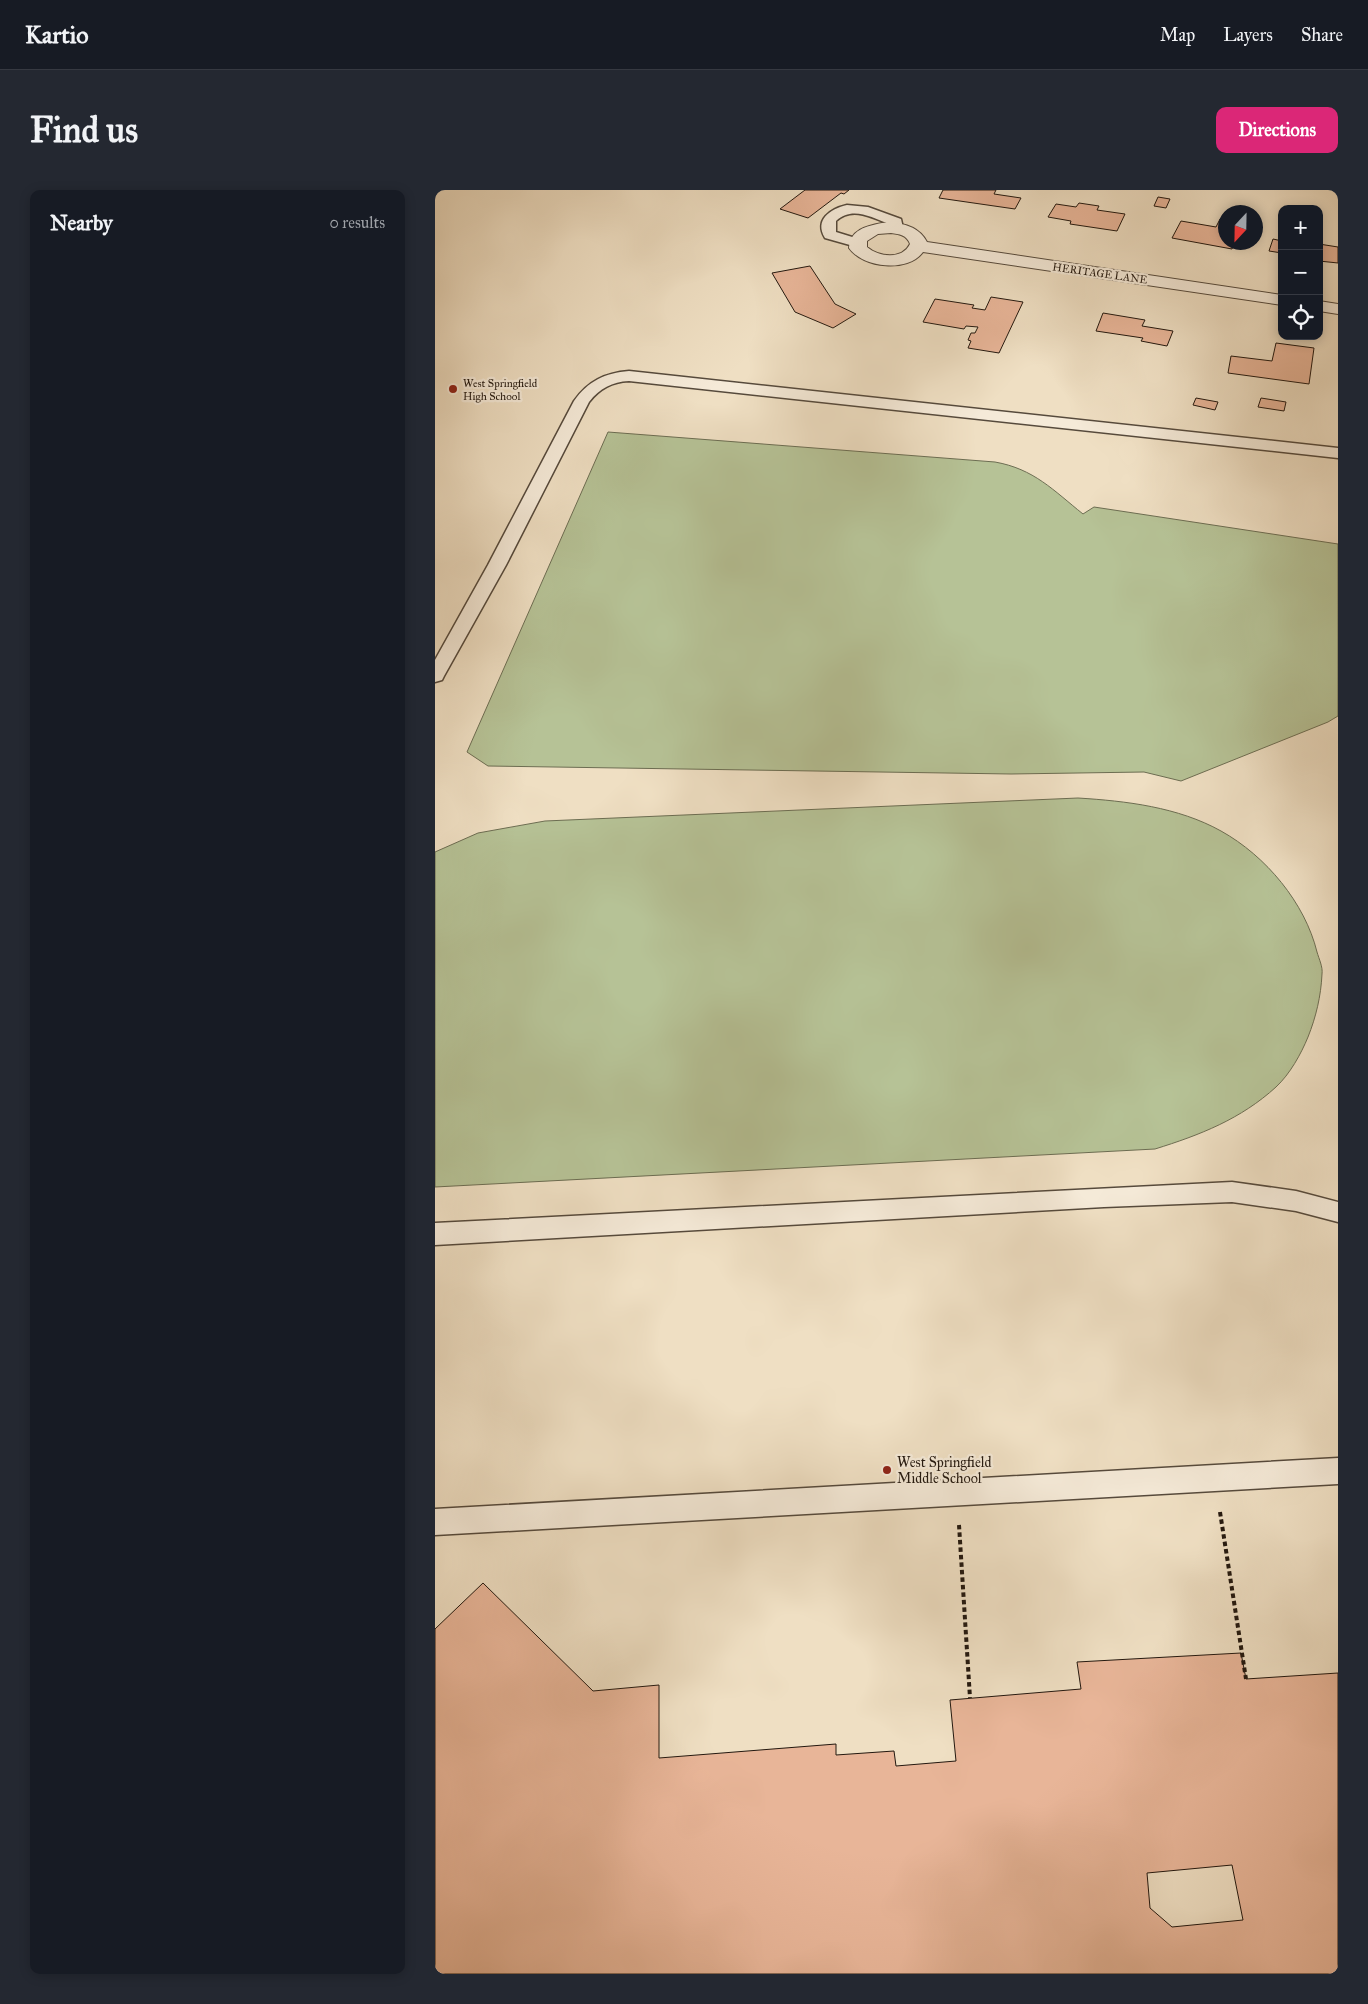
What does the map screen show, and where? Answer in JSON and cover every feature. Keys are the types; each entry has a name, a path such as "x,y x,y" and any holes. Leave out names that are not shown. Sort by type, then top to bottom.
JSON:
{"street":[{"path":"896,228 915,236 919,246 913,254 884,260 865,254 858,248 857,243 862,235 872,230 896,228"},
{"name":"HERITAGE LANE","path":"919,246 1278,299"},
{"path":"1323,307 1338,309"}],"lane":[{"path":"857,243 830,235 827,228 828,222 834,215 843,210 857,209 895,222 896,228"},
{"path":"435,676 497,565 581,401 595,386 605,379 617,376 1003,415 1338,453"},
{"path":"435,1234 1095,1197 1232,1192 1296,1201 1338,1212"},
{"path":"435,1522 1338,1471"}],"path":[{"path":"1219,1508 1246,1679"},
{"path":"959,1524 971,1698"}],"green space":[{"path":"608,432 995,462 1009,465 1032,475 1083,514 1094,507 1338,544 1338,716 1328,722 1181,781 1144,772 1011,774 488,766 467,752"},
{"path":"1078,798 1133,803 1170,811 1187,816 1221,831 1238,841 1268,867 1281,882 1303,916 1321,963 1321,982 1316,1014 1305,1043 1290,1070 1276,1087 1249,1108 1204,1132 1155,1149 435,1187 435,852 478,833 545,821"}],"building":[{"path":"805,190 849,190 844,194 841,193 808,218 780,209"},
{"path":"943,190 996,190 994,194 1021,198 1015,209 939,198"},
{"path":"1158,197 1170,199 1166,208 1154,206"},
{"path":"1079,203 1099,206 1097,210 1125,214 1117,231 1070,224 1071,221 1048,217 1056,204 1076,207"},
{"path":"1181,221 1216,227 1218,223 1218,246 1172,238"},
{"path":"1273,239 1278,240 1278,252 1269,251"},
{"path":"1323,245 1338,247 1338,263 1323,261"},
{"path":"810,266 835,304 856,314 833,328 795,312 772,273"},
{"path":"991,297 1023,302 999,353 968,348 971,341 968,340 971,333 975,333 978,327 966,326 964,329 923,322 935,299 974,305 972,308 985,310"},
{"path":"1103,313 1145,320 1142,326 1173,331 1167,346 1141,341 1143,338 1096,331"},
{"path":"1276,343 1314,348 1309,384 1228,373 1231,356 1272,361"},
{"path":"1196,398 1218,402 1215,410 1193,405"},
{"path":"1261,398 1286,402 1284,411 1258,407"},
{"path":"483,1583 593,1691 659,1685 659,1758 836,1744 836,1755 894,1751 896,1766 956,1761 950,1700 1081,1689 1077,1662 1241,1653 1246,1679 1338,1673 1338,1974 435,1974 435,1629","holes":["1232,1865 1243,1920 1172,1927 1150,1908 1147,1873"]}],"place":[{"name":"West Springfield High School","path":"453,389"},
{"name":"West Springfield Middle School","path":"887,1470"}]}
